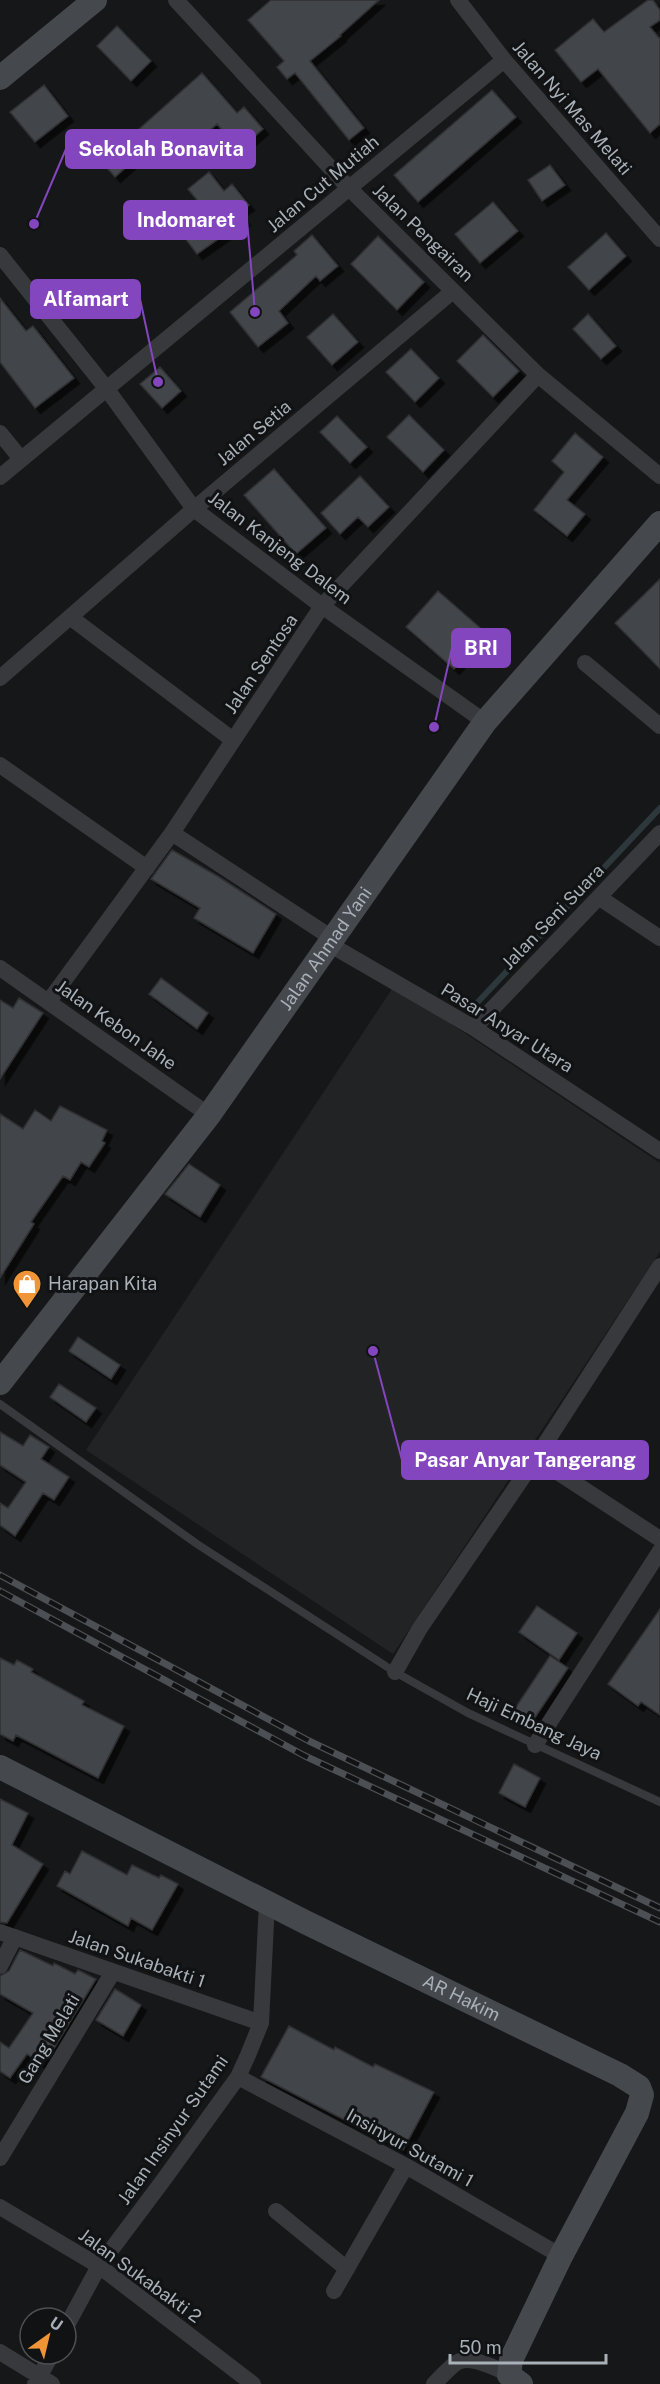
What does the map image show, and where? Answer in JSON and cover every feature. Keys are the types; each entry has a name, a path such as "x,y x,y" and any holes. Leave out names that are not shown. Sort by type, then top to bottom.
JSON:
{"street":[{"path":"0,78 95,0"},
{"name":"Jalan Pengairan","path":"176,0 349,189 538,375 660,476"},
{"name":"Jalan Nyi Mas Melati","path":"458,0 504,60 660,239"},
{"name":"Jalan Cut Mutiah","path":"0,477 504,60"},
{"name":"Jalan Kanjeng Dalem","path":"0,255 106,388 194,509 322,606 485,722"},
{"name":"Jalan Setia","path":"0,678 194,509 453,291"},
{"name":"Jalan Sentosa","path":"49,1001 172,832 322,606 538,375"},
{"path":"0,433 21,459"},
{"name":"Jalan Ahmad Yani","path":"0,1383 209,1115 485,722 660,523"},
{"path":"70,617 234,740"},
{"path":"585,663 660,726"},
{"path":"0,765 147,868"},
{"name":"Pasar Anyar Utara","path":"172,832 331,941 474,1028 660,1150"},
{"name":"Jalan Seni Suara","path":"474,1028 660,833"},
{"path":"600,898 660,938"},
{"name":"Jalan Kebon Jahe","path":"0,968 209,1115"},
{"path":"395,1672 420,1628 536,1458 660,1266"},
{"path":"536,1458 660,1539"},
{"path":"535,1745 654,1574 660,1551"},
{"name":"AR Hakim","path":"0,1767 267,1903 620,2075 639,2087 642,2095 637,2113 561,2256 511,2360 514,2378"},
{"name":"Jalan Insinyur Sutami","path":"77,2306 99,2265 238,2077 261,2023 267,1903"},
{"path":"0,1966 7,1935"},
{"name":"Jalan Sukabakti 1","path":"7,1935 261,2023"},
{"name":"Gang Melati","path":"0,2158 113,1972"},
{"name":"Insinyur Sutami 1","path":"238,2077 406,2166 561,2256"},
{"path":"334,2291 406,2166"},
{"name":"Jalan Sukabakti 2","path":"0,2207 99,2265 253,2384"},
{"path":"276,2211 347,2269"},
{"path":"0,2352 42,2382 48,2366"},
{"path":"434,2384 455,2364 462,2361 474,2362 514,2378"}],"lane":[{"name":"Haji Embang Jaya","path":"0,1404 198,1544 395,1672 468,1713 660,1802"}],"shaded area":[{"path":"394,986 660,1163 660,1252 393,1654 86,1450"}],"building":[{"path":"271,0 379,0 341,36 310,61 364,128 349,140 295,73 287,79 277,67 284,61 248,20"},
{"path":"648,0 653,0 660,10 660,20 650,27 660,39 660,124 650,133 598,69 581,82 555,50 593,19 604,32"},
{"path":"117,26 151,61 131,81 97,46"},
{"path":"202,73 237,113 244,107 263,129 239,150 217,124 186,152 167,131 115,177 102,162"},
{"path":"44,85 68,116 35,142 10,112"},
{"path":"492,90 516,117 418,202 394,175"},
{"path":"550,165 565,185 542,201 528,180"},
{"path":"209,172 224,191 232,184 249,205 239,212 245,220 197,254 175,225 201,205 188,189"},
{"path":"493,202 518,231 480,263 455,234"},
{"path":"606,233 626,256 589,290 568,267"},
{"path":"312,235 338,266 320,281 316,276 279,311 288,323 258,347 230,312 297,255 294,251"},
{"path":"378,236 424,282 397,310 351,264"},
{"path":"0,298 26,331 33,326 74,378 35,408 0,362"},
{"path":"333,314 358,342 332,365 307,337"},
{"path":"588,314 616,346 601,359 573,329"},
{"path":"483,335 519,371 493,397 457,361"},
{"path":"411,349 439,378 415,402 386,372"},
{"path":"160,367 181,391 162,408 140,384"},
{"path":"409,415 444,450 423,472 387,437"},
{"path":"337,416 367,447 350,463 320,432"},
{"path":"575,433 603,457 567,500 585,514 567,536 534,510 564,472 552,461"},
{"path":"274,469 326,528 296,554 244,495"},
{"path":"360,476 389,507 368,527 358,517 340,534 321,513"},
{"path":"660,579 660,669 615,623"},
{"path":"438,591 486,633 454,669 406,627"},
{"path":"172,850 276,914 253,953 194,918 200,908 151,879"},
{"path":"161,978 208,1013 197,1029 149,994"},
{"path":"19,998 43,1013 0,1079 0,1000 13,1008"},
{"path":"60,1106 107,1130 102,1141 105,1143 89,1167 81,1162 70,1180 63,1176 31,1222 34,1224 0,1278 0,1114 23,1129 35,1110 51,1121"},
{"path":"189,1164 220,1185 200,1217 165,1194"},
{"path":"78,1337 120,1365 111,1379 69,1351"},
{"path":"59,1384 96,1408 86,1422 50,1397"},
{"path":"0,1432 23,1446 30,1435 49,1447 41,1459 69,1477 54,1500 43,1493 15,1536 0,1525 0,1503 8,1508 26,1482 0,1465"},
{"path":"537,1606 577,1633 559,1660 519,1632"},
{"path":"660,1609 660,1715 641,1702 638,1706 608,1684"},
{"path":"550,1656 568,1668 528,1728 510,1716"},
{"path":"0,1658 14,1665 17,1660 33,1669 31,1672 84,1701 82,1705 124,1726 98,1778 16,1735 13,1741 0,1734"},
{"path":"514,1764 540,1778 525,1807 499,1793"},
{"path":"0,1799 28,1813 12,1845 43,1864 7,1923 0,1922"},
{"path":"82,1851 127,1875 132,1865 159,1878 161,1875 178,1884 152,1930 131,1918 128,1926 57,1886 65,1871 70,1874"},
{"path":"20,1950 53,1966 54,1963 75,1974 78,1970 96,1979 53,2050 41,2064 27,2054 10,2078 0,2071 0,2042 9,2048 33,2013 0,1994 0,1976 9,1971"},
{"path":"115,1989 141,2005 123,2036 96,2020"},
{"path":"289,2026 334,2050 335,2047 373,2067 375,2064 434,2092 403,2150 261,2077"}],"waterway":[{"path":"476,1004 660,808"}],"railway":[{"path":"0,1575 309,1741 660,1908"},
{"path":"0,1591 305,1756 660,1922"}],"place":[{"name":"Sekolah Bonavita","path":"34,224"},
{"name":"Indomaret","path":"255,312"},
{"name":"Alfamart","path":"158,382"},
{"name":"BRI","path":"434,727"},
{"name":"Harapan Kita","path":"27,1310"},
{"name":"Pasar Anyar Tangerang","path":"373,1351"}]}
